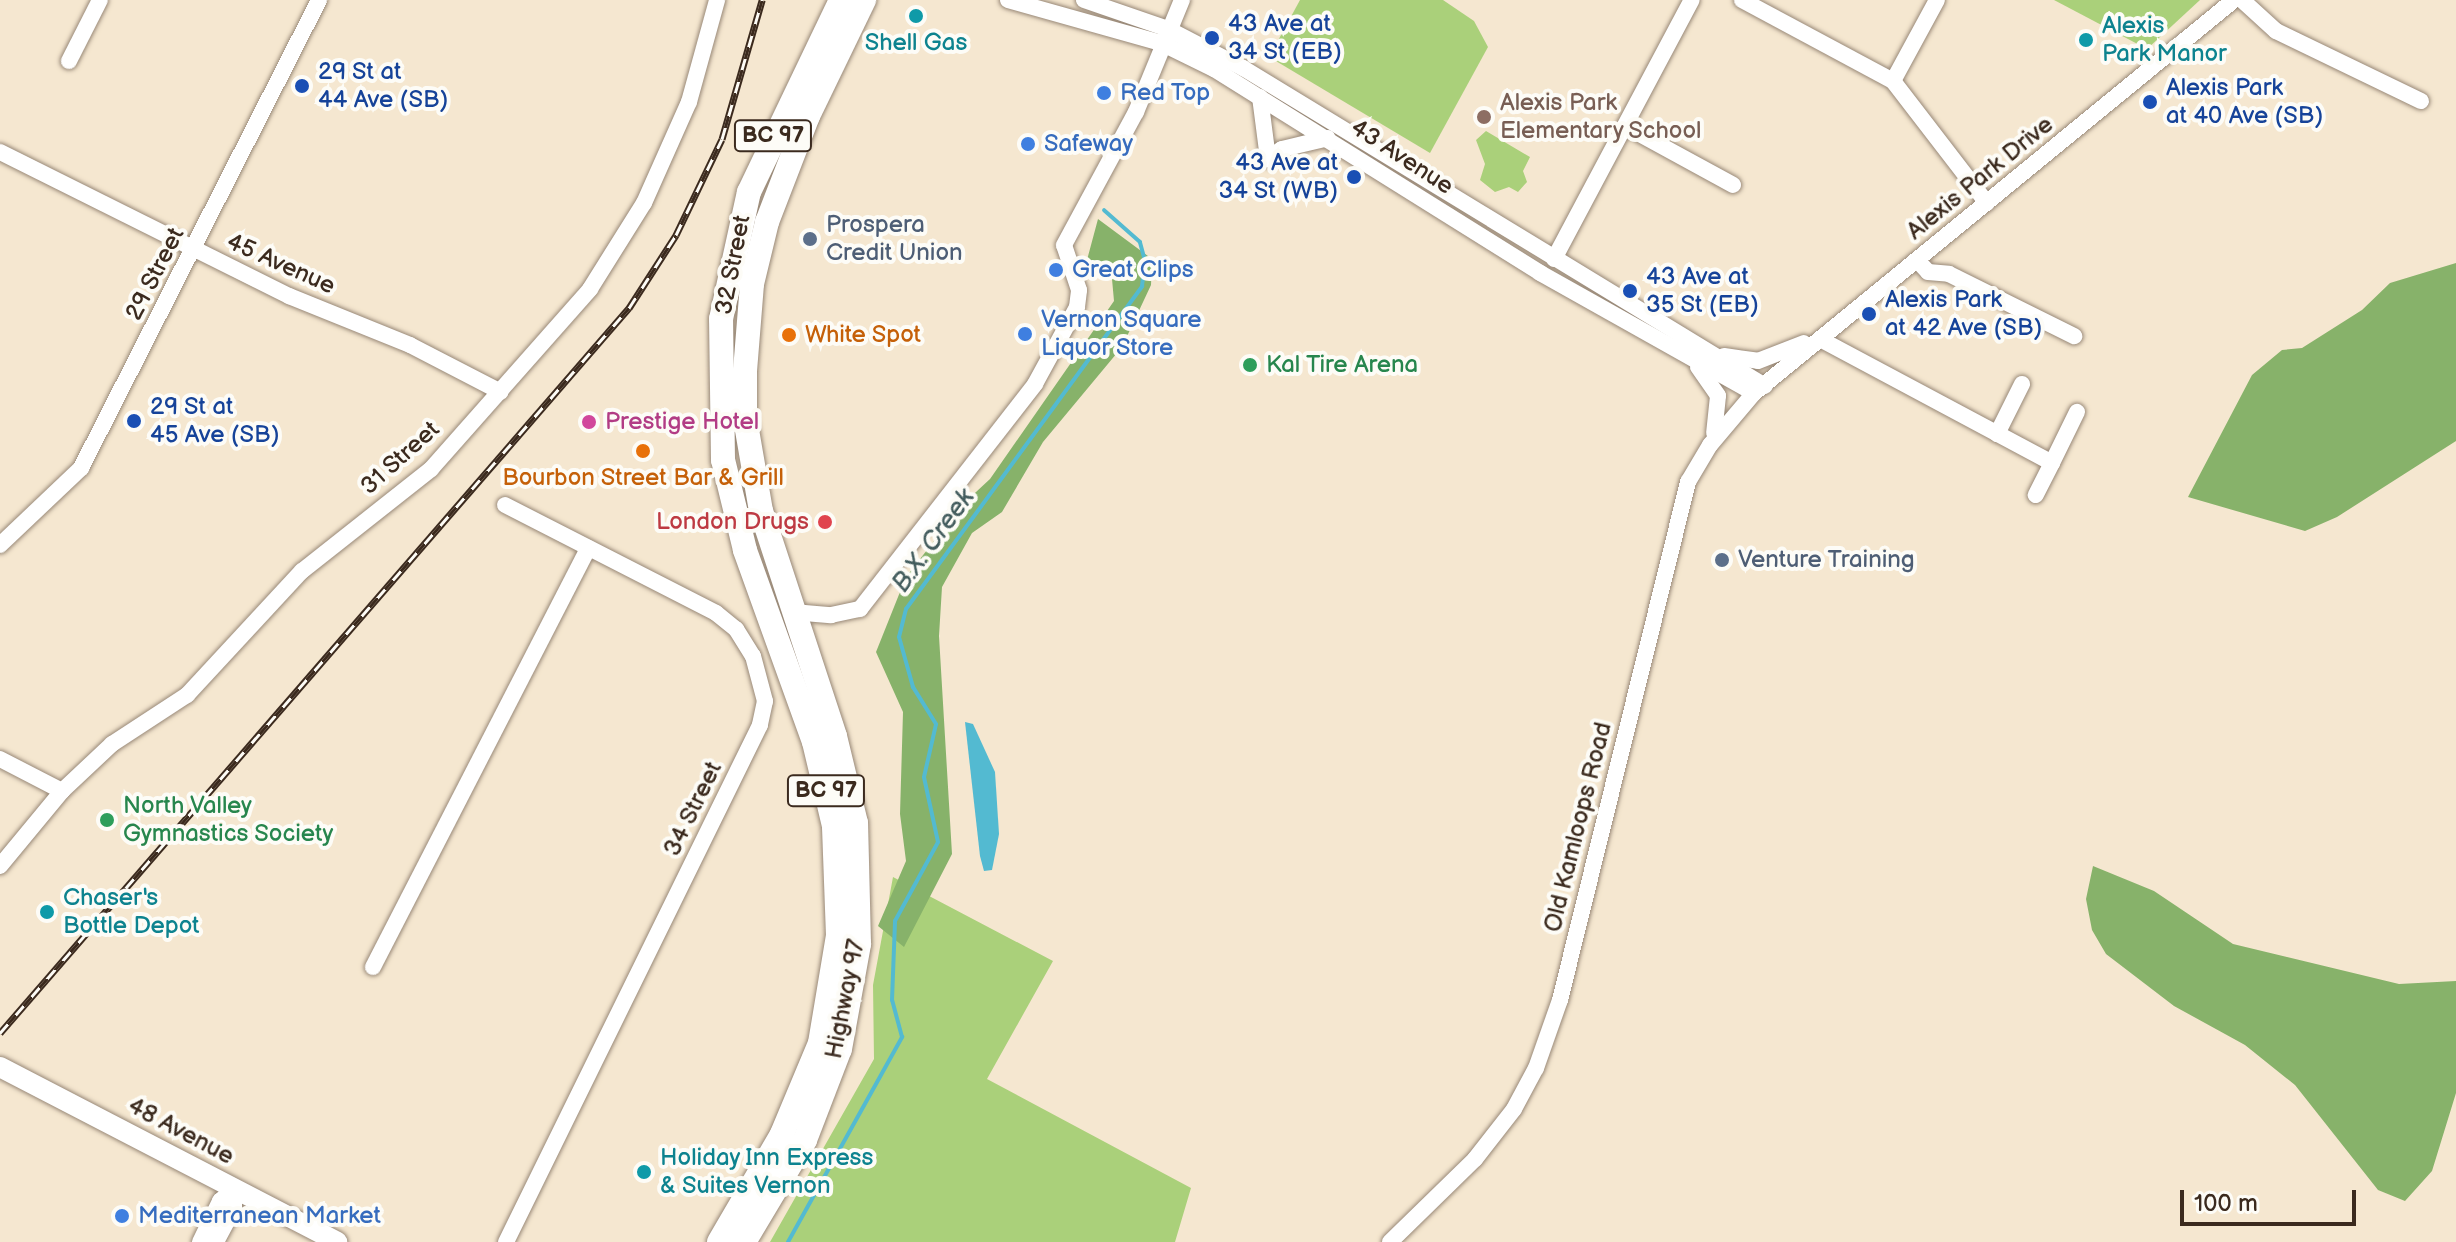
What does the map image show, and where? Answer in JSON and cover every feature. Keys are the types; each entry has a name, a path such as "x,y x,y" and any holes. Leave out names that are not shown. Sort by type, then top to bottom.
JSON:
{"highway":[{"name":"32 Street","path":"745,550 723,460 719,414 727,279 749,192 841,0"},
{"name":"32 Street","path":"750,462 745,371 752,284 783,174 864,0"},
{"name":"Highway 97","path":"744,1242 805,1140 840,1049 859,944 856,823 835,736 793,612 750,462"},
{"name":"Highway 97","path":"719,1242 782,1134 820,1043 838,936 834,826 814,742 745,550"}],"main road":[{"name":"48 Avenue","path":"0,1067 337,1242"}],"street":[{"path":"69,61 100,0"},
{"name":"29 Street","path":"0,545 81,468 319,0"},
{"name":"31 Street","path":"0,866 62,791 112,744 187,695 302,571 431,469 590,289 644,203 689,102 717,0"},
{"name":"43 Avenue","path":"1008,0 1164,36 1693,362 1759,390"},
{"name":"43 Avenue","path":"1084,0 1243,68 1715,354 1759,390"},
{"path":"793,612 831,615 860,609 1035,384 1070,325 1079,290 1064,245 1136,112 1164,36 1182,0"},
{"path":"1554,259 1692,0"},
{"path":"1742,0 1893,81 1987,203"},
{"path":"1893,81 1937,0"},
{"name":"Alexis Park Drive","path":"1759,390 2234,0"},
{"path":"2242,0 2276,31 2421,101"},
{"path":"1260,97 1268,159 1282,149 1328,138"},
{"path":"1625,126 1733,185"},
{"name":"45 Avenue","path":"0,152 194,250 410,345 501,392"},
{"path":"1917,260 1928,272 1949,274 2074,336"},
{"path":"727,279 752,284"},
{"path":"1715,354 1758,361 1780,356 1825,335 2052,463"},
{"path":"1693,362 1709,378 1720,408 1710,445"},
{"path":"1997,434 2022,384"},
{"name":"Old Kamloops Road","path":"1390,1242 1475,1159 1514,1109 1536,1068 1560,1000 1688,482 1710,445 1759,390"},
{"path":"2036,495 2077,412"},
{"name":"34 Street","path":"505,505 736,629 753,656 765,701 746,754 506,1242"},
{"path":"373,967 588,548"},
{"path":"0,759 62,791"},
{"path":"200,1242 220,1201 234,1188"},
{"path":"216,1242 234,1208 234,1188"}],"green space":[{"path":"1300,0 1443,0 1474,21 1488,47 1430,153 1269,57"},
{"path":"2054,0 2200,0 2147,49"},
{"path":"1486,131 1530,157 1523,171 1527,182 1518,192 1509,187 1495,192 1480,180 1485,164 1476,140"},
{"path":"1098,219 1152,259 1151,285 1122,347 1043,442 1002,512 972,533 942,587 939,636 952,854 904,947 878,926 906,861 900,814 903,712 876,652 906,577 962,505 990,479 1114,301 1112,279 1087,260"},
{"path":"2456,263 2456,441 2337,517 2305,531 2188,497 2252,375 2282,350 2302,348 2362,310 2390,283"},
{"path":"2093,866 2154,891 2233,944 2399,984 2456,981 2456,1093 2432,1171 2405,1201 2378,1190 2295,1085 2245,1045 2174,1006 2106,954 2092,930 2086,899"},
{"path":"893,877 1053,961 987,1079 1191,1188 1175,1242 770,1242 874,1059 873,985"}],"water":[{"path":"965,722 973,724 995,772 999,834 992,870 984,871 980,856"}],"waterway":[{"name":"B.X. Creek","path":"788,1242 902,1037 892,1000 895,921 938,842 924,777 936,724 913,687 899,637 906,609 1142,286 1145,261 1140,242 1104,210"}],"railway":[{"path":"0,1033 629,308 676,235 722,139 762,0"}],"place":[{"name":"Shell Gas","path":"916,16"},
{"name":"43 Ave at 34 St (EB)","path":"1212,38"},
{"name":"Alexis Park Manor","path":"2086,40"},
{"name":"29 St at 44 Ave (SB)","path":"302,86"},
{"name":"Red Top","path":"1104,93"},
{"name":"Alexis Park at 40 Ave (SB)","path":"2150,102"},
{"name":"Alexis Park Elementary School","path":"1484,117"},
{"name":"Safeway","path":"1028,144"},
{"name":"43 Ave at 34 St (WB)","path":"1354,177"},
{"name":"Prospera Credit Union","path":"810,239"},
{"name":"Great Clips","path":"1056,270"},
{"name":"43 Ave at 35 St (EB)","path":"1630,291"},
{"name":"Alexis Park at 42 Ave (SB)","path":"1869,314"},
{"name":"Vernon Square Liquor Store","path":"1025,334"},
{"name":"White Spot","path":"789,335"},
{"name":"Kal Tire Arena","path":"1250,365"},
{"name":"29 St at 45 Ave (SB)","path":"134,421"},
{"name":"Prestige Hotel","path":"589,422"},
{"name":"Bourbon Street Bar & Grill","path":"643,451"},
{"name":"London Drugs","path":"825,522"},
{"name":"Venture Training","path":"1722,560"},
{"name":"North Valley Gymnastics Society","path":"107,820"},
{"name":"Chaser's Bottle Depot","path":"47,912"},
{"name":"Holiday Inn Express & Suites Vernon","path":"644,1172"},
{"name":"Mediterranean Market","path":"122,1216"}]}
